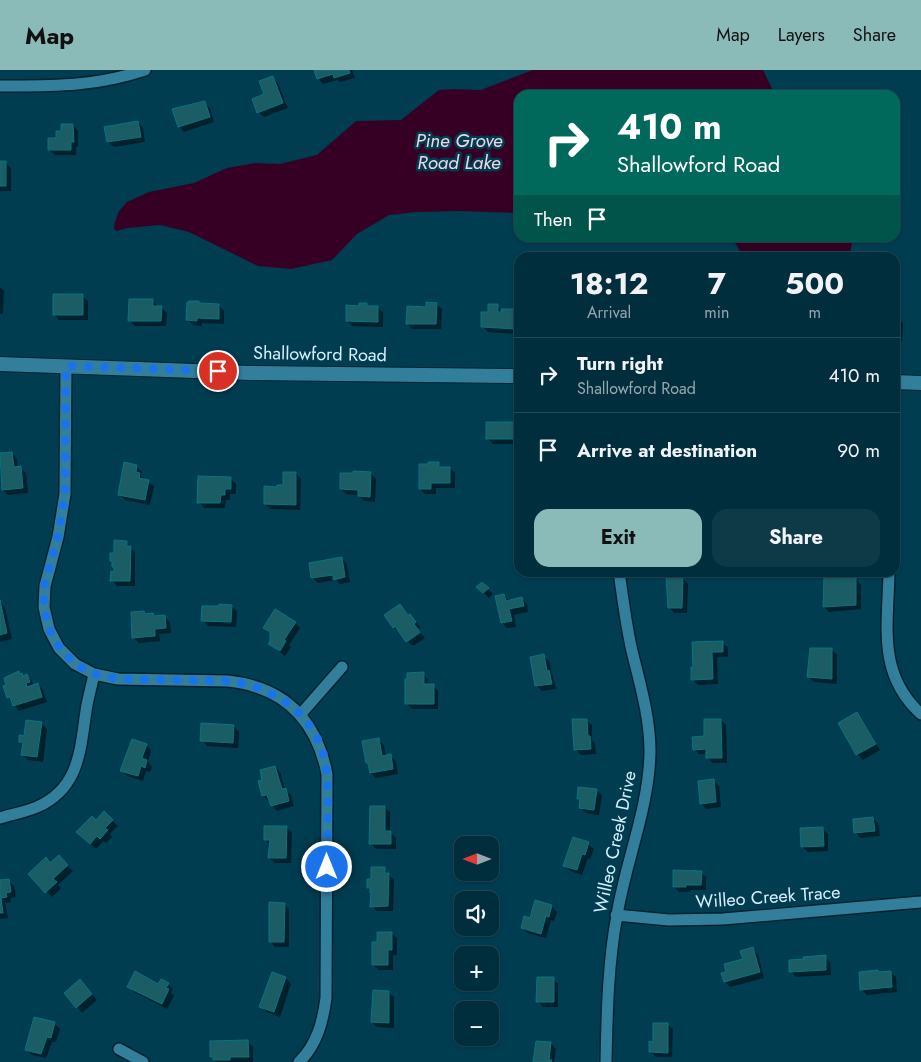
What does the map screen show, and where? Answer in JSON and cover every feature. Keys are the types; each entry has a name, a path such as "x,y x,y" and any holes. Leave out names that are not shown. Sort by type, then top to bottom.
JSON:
{"street":[{"path":"0,86 61,86 93,83 124,77 145,70"},
{"name":"Shallowford Road","path":"0,364 250,373 514,376"},
{"path":"66,366 65,494 58,537 44,586 44,607 49,629 60,648 75,664 94,674 118,679 228,681 244,683 274,694 287,702 300,714 318,741 324,756 327,774 326,998 323,1019 315,1040 299,1062"},
{"path":"900,382 921,383"},
{"name":"Willeo Creek Drive","path":"606,1062 608,984 616,915 644,804 650,750 646,705 632,649 620,577"},
{"path":"889,577 888,649 890,667 903,695 921,714"},
{"path":"300,714 342,667"},
{"path":"0,818 39,806 55,796 68,782 76,768 80,755 87,703 94,674"},
{"name":"Willeo Creek Trace","path":"616,915 668,920 723,919 921,902"},
{"path":"119,1049 143,1062"}],"water":[{"name":"Pine Grove Road Lake","path":"533,70 763,70 773,90 514,90 514,213 459,211 389,215 357,234 332,260 291,269 258,266 189,232 160,225 127,228 117,231 114,229 119,211 127,202 149,192 194,183 227,168 256,163 280,164 317,155 356,121 401,120 439,90 481,90"},
{"path":"730,242 851,242 852,244 850,252 740,252 735,243"}],"building":[{"path":"314,70 349,70 350,73 334,78 333,74 317,79"},
{"path":"273,76 283,103 257,113 252,99 264,94 259,81"},
{"path":"205,101 210,117 178,127 172,109"},
{"path":"138,121 141,137 107,142 104,127"},
{"path":"61,124 73,124 74,142 71,142 71,150 48,150 48,138 56,138 56,131 61,131"},
{"path":"0,161 6,161 6,186 0,186"},
{"path":"53,294 83,294 83,315 53,315"},
{"path":"129,299 153,299 153,306 162,306 161,321 128,321"},
{"path":"187,302 219,304 219,319 197,318 197,321 186,320"},
{"path":"426,302 437,303 436,324 406,324 407,306 426,307"},
{"path":"359,303 367,303 367,306 378,306 378,322 346,321 346,305 359,306"},
{"path":"488,304 498,304 498,312 501,312 501,309 514,309 514,329 481,327 481,312 488,312"},
{"path":"486,422 514,422 514,439 486,439"},
{"path":"12,452 14,467 21,466 23,488 2,490 0,453"},
{"path":"124,462 137,465 136,472 140,473 139,478 149,480 145,500 118,495"},
{"path":"428,462 439,462 439,467 450,467 450,483 431,483 431,489 419,489 419,464 428,464"},
{"path":"353,471 371,472 370,497 358,496 358,490 340,489 340,473 353,473"},
{"path":"283,472 296,472 296,505 264,504 264,486 277,487 277,485 283,485"},
{"path":"198,476 231,477 231,489 225,489 225,495 221,495 220,503 197,503"},
{"path":"114,540 127,541 127,546 131,546 130,581 110,581 111,571 114,572 112,561 110,561 110,553 114,553"},
{"path":"342,557 345,577 333,580 333,575 311,578 309,563"},
{"path":"666,577 683,577 682,608 668,608"},
{"path":"824,577 856,578 856,605 823,607"},
{"path":"482,582 489,588 483,593 476,587"},
{"path":"504,594 506,601 522,597 524,606 509,609 512,621 501,623 495,596"},
{"path":"0,600 7,633 0,635"},
{"path":"219,604 232,605 231,622 201,621 202,606 219,606"},
{"path":"400,604 416,622 414,624 420,632 406,642 395,626 393,628 384,615"},
{"path":"275,609 296,622 284,640 286,641 280,651 268,644 270,632 263,628"},
{"path":"144,611 145,614 153,613 154,616 165,615 166,628 155,629 155,636 132,638 131,612"},
{"path":"723,641 723,652 712,652 713,679 691,680 691,667 693,667 692,642"},
{"path":"810,648 832,648 832,679 807,677"},
{"path":"544,654 552,684 535,686 530,657"},
{"path":"19,671 23,676 27,674 30,682 26,683 27,687 38,683 42,697 13,706 10,697 7,698 3,686 6,685 4,678"},
{"path":"424,672 424,684 434,684 434,704 405,704 405,679 407,679 407,673"},
{"path":"857,712 876,744 856,755 838,723"},
{"path":"572,719 587,719 591,749 574,750"},
{"path":"704,719 721,719 722,758 706,758 706,749 693,750 692,737 704,736"},
{"path":"26,720 42,722 37,757 21,755 23,743 19,742 19,735 24,736"},
{"path":"201,723 234,725 233,743 200,741"},
{"path":"379,738 382,756 391,754 393,769 370,773 362,741"},
{"path":"132,739 147,744 142,758 147,760 145,768 141,766 138,776 120,771"},
{"path":"275,766 282,789 286,788 289,801 271,806 267,795 262,796 258,781 262,780 260,770"},
{"path":"714,779 716,802 700,804 698,781"},
{"path":"578,787 597,789 594,810 579,808 580,799 577,799"},
{"path":"370,806 385,806 385,831 391,831 391,844 369,844"},
{"path":"104,811 113,820 105,828 108,830 100,839 97,836 90,844 76,832 92,816 96,820"},
{"path":"873,817 875,831 854,833 853,819"},
{"path":"264,826 287,826 286,858 268,858 270,840 264,840"},
{"path":"823,827 824,846 801,847 800,828"},
{"path":"573,837 589,842 585,855 582,854 577,870 563,866"},
{"path":"59,855 68,865 53,879 57,882 45,893 28,874 46,857 50,863"},
{"path":"371,867 385,867 385,873 389,873 388,906 370,907 371,893 370,888 367,888 367,879 371,879"},
{"path":"673,870 702,871 701,885 673,887"},
{"path":"9,879 11,892 6,893 7,897 1,898 3,913 0,913 0,880"},
{"path":"535,900 552,905 549,917 546,916 541,934 521,928 524,916 530,918"},
{"path":"269,902 285,903 284,942 269,942"},
{"path":"377,932 392,932 392,950 388,950 388,965 372,965 372,942 377,942"},
{"path":"753,947 760,972 724,982 721,973 726,972 724,964 743,959 740,951"},
{"path":"826,955 826,970 789,972 789,960"},
{"path":"878,970 879,972 891,971 892,987 860,990 859,972"},
{"path":"135,971 158,984 161,979 169,983 166,988 169,989 162,1004 127,987"},
{"path":"272,972 286,977 274,1012 259,1007"},
{"path":"537,977 554,977 554,1002 536,1002"},
{"path":"80,979 92,994 76,1008 64,993"},
{"path":"373,990 389,991 389,1023 371,1022"},
{"path":"34,1017 55,1022 51,1038 47,1037 41,1054 25,1050"},
{"path":"653,1023 668,1023 668,1053 649,1052 649,1041 653,1042"},
{"path":"248,1040 249,1057 230,1057 230,1060 213,1060 213,1057 210,1057 210,1041"},
{"path":"536,1041 551,1042 549,1060 552,1060 551,1062 533,1062"}],"route":[{"path":"218,371 66,366 65,494 58,537 44,586 44,607 49,629 60,648 75,664 94,674 118,679 244,683 259,687 287,702 310,727 324,756 327,774 327,867"}]}
